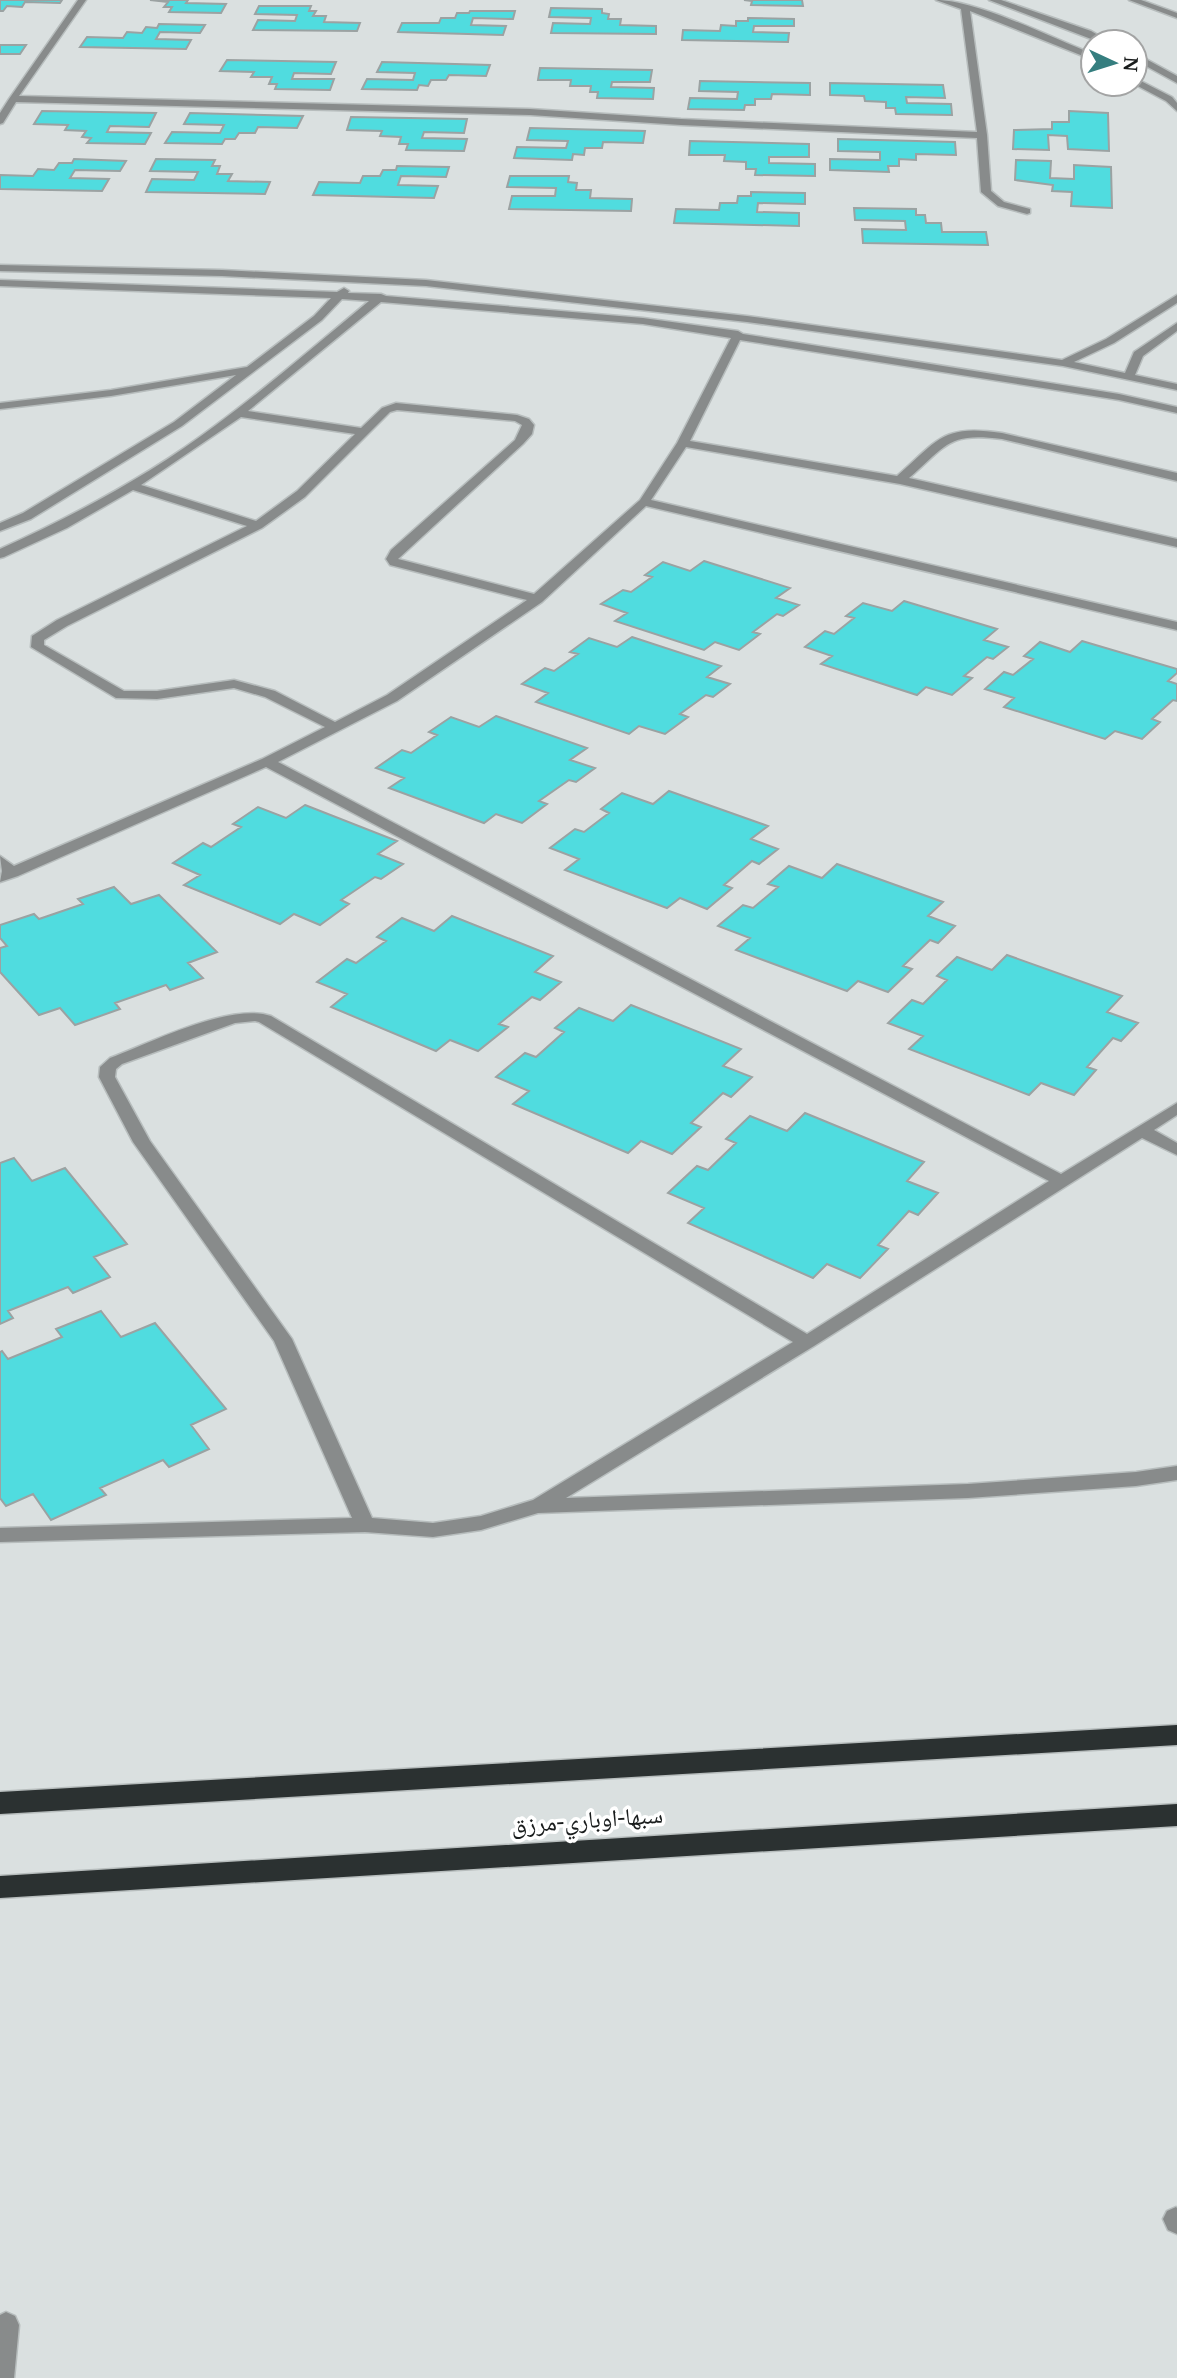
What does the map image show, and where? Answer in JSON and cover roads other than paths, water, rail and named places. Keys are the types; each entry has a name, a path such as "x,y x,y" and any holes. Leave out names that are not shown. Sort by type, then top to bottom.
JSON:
{"highway":[{"path":"0,1803 1177,1735"},
{"name":"سبها-اوباري-مرزق","path":"0,1887 1177,1815"}],"street":[{"path":"0,121 82,0"},
{"path":"940,0 1079,50"},
{"path":"993,0 1079,30"},
{"path":"1133,0 1177,16"},
{"path":"965,7 982,135 986,192 1001,204 1027,211"},
{"path":"1149,64 1177,80"},
{"path":"1149,88 1169,99 1177,108"},
{"path":"13,99 516,112 790,128 982,135"},
{"path":"0,268 396,282 747,319 1063,363 1177,387"},
{"path":"0,527 27,516 178,424 318,318 341,296 352,280"},
{"path":"0,554 63,525 132,486 219,429 379,299 396,282"},
{"path":"0,283 341,296 643,321 738,334 1119,397 1177,410"},
{"path":"1063,363 1110,341 1177,298"},
{"path":"1129,376 1139,354 1177,326"},
{"path":"0,860 7,875 267,762 392,698 537,598 644,502 683,443 738,334"},
{"path":"0,407 111,393 250,370"},
{"path":"335,727 270,694 234,684 157,695 121,695 38,647 37,639 42,633 258,524 301,494 386,410 396,407 525,421 528,425 526,434 519,442 395,553 392,559 408,566 537,598"},
{"path":"239,413 364,432"},
{"path":"900,480 950,436 974,432 1002,436 1177,477"},
{"path":"683,443 900,480 1177,543"},
{"path":"132,486 258,524"},
{"path":"644,502 1177,626"},
{"path":"267,762 1060,1180"},
{"path":"365,1525 284,1339 142,1142 107,1077 107,1067 116,1061 233,1018 257,1016 265,1019 807,1342"},
{"path":"538,1506 807,1342 1177,1108"},
{"path":"1143,1131 1177,1150"},
{"path":"0,1535 365,1525 433,1530 481,1523 538,1506 968,1491 1136,1479 1177,1473"},
{"path":"1,2378 6,2325"}]}
